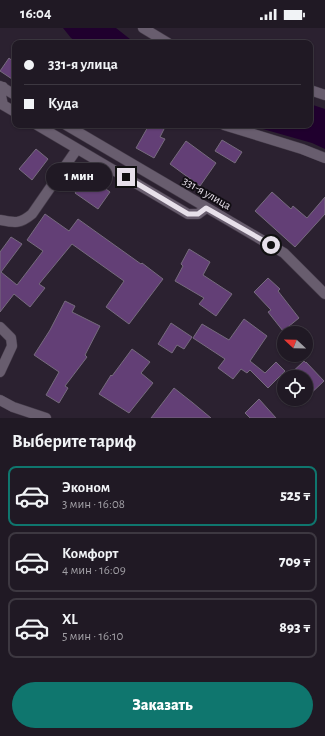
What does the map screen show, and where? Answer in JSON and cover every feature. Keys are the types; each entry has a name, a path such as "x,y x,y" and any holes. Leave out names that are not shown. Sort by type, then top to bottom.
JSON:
{"street":[{"path":"143,28 163,40"},
{"path":"12,93 2,87 1,96 3,105 12,110"},
{"path":"313,91 325,94"},
{"path":"42,128 188,214 198,214 206,208"},
{"name":"331-я улица","path":"71,128 284,253 325,294"},
{"path":"234,128 302,149 325,158"},
{"path":"0,220 10,222 23,221 32,214 77,148"},
{"path":"100,162 108,150"},
{"path":"0,327 10,338 12,346 0,372"},
{"path":"0,400 13,407 46,418"}],"shaded area":[{"path":"63,28 116,28 131,40 74,40"},
{"path":"313,105 325,109 325,149 312,143 260,128 313,128"}],"building":[{"path":"9,58 12,60 12,79 0,71"},
{"path":"147,128 164,128 160,137 165,139 154,158 136,148"},
{"path":"222,140 242,152 235,163 215,151"},
{"path":"186,141 216,163 200,186 170,164"},
{"path":"36,149 48,159 32,180 19,169"},
{"path":"88,176 110,192 98,209 75,193"},
{"path":"272,192 291,209 293,206 307,218 325,197 325,214 295,247 255,211"},
{"path":"45,214 69,231 78,219 163,279 129,324 106,307 124,281 72,244 39,284 45,288 30,307 14,294 0,312 0,252 11,237 22,244 1,272 17,285 43,251 27,240"},
{"path":"189,249 210,262 203,275 232,294 216,316 199,304 204,298 175,281 183,266 181,264"},
{"path":"268,278 280,289 278,291 299,318 289,326 279,326 268,312 271,310 254,292"},
{"path":"65,301 75,306 72,312 100,326 85,355 87,357 65,386 68,388 59,403 46,395 59,372 34,355 50,330"},
{"path":"244,319 267,336 250,361 265,373 276,362 284,370 277,370 277,379 268,388 250,370 247,373 241,369 233,379 218,368 225,359 193,338 202,324 229,340"},
{"path":"171,323 192,337 184,349 177,345 172,353 158,344"},
{"path":"132,349 150,362 141,373 153,383 129,413 99,394 111,375 112,376"},
{"path":"303,362 306,362 324,381 313,391 313,370 294,370"},
{"path":"174,388 193,403 211,418 151,418"},
{"path":"259,399 276,418 250,418 245,413"}],"route":[{"path":"126,177 188,214 198,214 206,208 271,245"}]}
